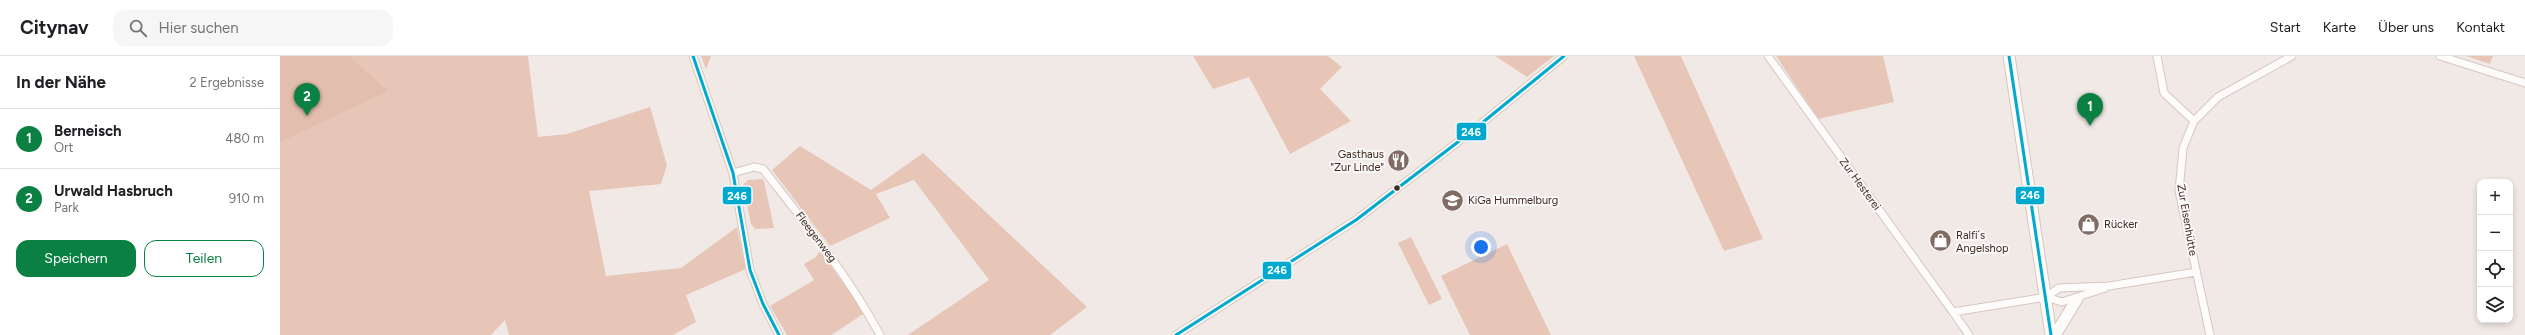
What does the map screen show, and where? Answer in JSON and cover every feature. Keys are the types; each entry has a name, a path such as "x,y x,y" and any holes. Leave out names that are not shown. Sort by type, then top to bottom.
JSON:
{"main road":[{"path":"2008,56 2052,335"},
{"path":"2055,335 2077,299"}],"street":[{"path":"693,56 733,173 750,270 763,304 779,335"},
{"path":"1176,335 1356,220 1471,132 1564,56"},
{"name":"Zur Hesterei","path":"1768,56 1969,335"},
{"path":"2157,56 2164,94 2194,121"},
{"name":"Zur Eisenhütte","path":"2210,335 2179,191 2183,148 2194,121 2218,97 2292,56"},
{"path":"2440,56 2525,83"},
{"name":"Fleegenweg","path":"733,173 754,167 763,169 845,276 863,303 880,335"},
{"path":"1953,312 2046,297 2059,288 2110,286 2196,272"},
{"path":"2046,297 2062,302 2077,299 2110,286"}],"shaded area":[{"path":"280,56 528,56 538,137 567,134 650,107 667,165 661,184 589,191 606,276 681,268 737,227 746,269 686,295 696,322 673,335 509,335 505,320 491,335 280,335"},
{"path":"280,56 349,56 388,91 280,142"},
{"path":"701,56 711,56 706,69"},
{"path":"1193,56 1328,56 1342,67 1320,89 1351,121 1290,154 1249,77 1213,89"},
{"path":"1495,56 1554,56 1527,77"},
{"path":"1634,56 1681,56 1763,239 1724,251"},
{"path":"1776,56 1883,56 1894,102 1818,119"},
{"path":"2466,56 2493,56 2490,64"},
{"path":"800,146 871,190 923,153 1087,307 1050,335 908,335 989,280 914,180 876,194 890,218 830,246 772,170"},
{"path":"762,179 764,181 774,228 755,229 751,224 743,185 748,180"},
{"path":"1411,237 1442,299 1429,305 1398,243"},
{"path":"1507,244 1551,335 1470,335 1441,276"},
{"path":"820,251 865,313 831,335 787,335 770,306 814,280 804,264 816,257"}],"transit line":[{"name":"246","path":"693,56 733,173 750,270 763,304 779,335"},
{"name":"246","path":"1176,335 1356,220 1471,132 1564,56"},
{"name":"246","path":"2009,56 2051,335"}],"place":[{"name":"Urwald Hasbruch","path":"307,116"},
{"name":"Berneisch","path":"2090,126"},
{"name":"Gasthaus \"Zur Linde\"","path":"1399,160"},
{"name":"KiGa Hummelburg","path":"1452,200"},
{"name":"Rücker","path":"2088,224"},
{"name":"Ralfi´s Angelshop","path":"1941,241"}]}
